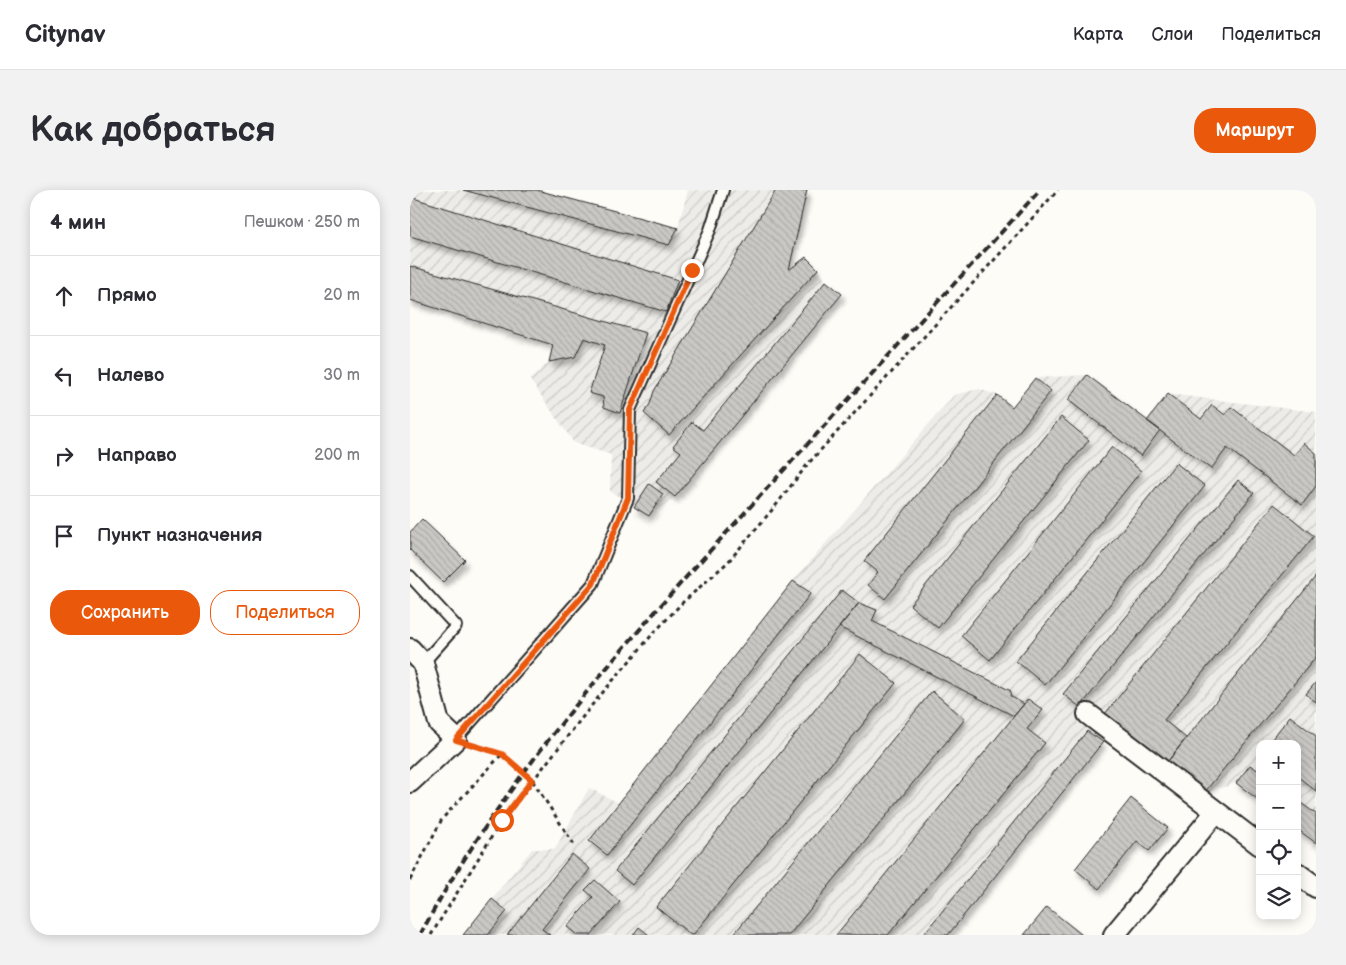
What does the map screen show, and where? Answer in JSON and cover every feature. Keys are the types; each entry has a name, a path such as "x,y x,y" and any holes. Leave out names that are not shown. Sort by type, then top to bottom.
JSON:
{"street":[{"path":"410,782 456,740 439,723 417,656"},
{"path":"1088,714 1256,842"},
{"path":"1114,935 1216,812"},
{"path":"1300,875 1316,887"}],"lane":[{"path":"456,740 593,584 628,498 630,410 710,230 723,190"},
{"path":"410,576 456,626 417,656"}],"path":[{"path":"432,935 502,820 592,704 682,603 728,562 807,465 1058,190"},
{"path":"456,740 502,754 532,780 575,846"},
{"path":"410,880 442,819 502,754"}],"shaded area":[{"path":"410,190 537,190 678,227 688,190 807,190 789,270 806,257 818,269 826,281 842,294 675,497 649,516 610,491 611,455 574,443 530,380 549,362 553,345 410,300"},
{"path":"1087,375 1147,420 1168,394 1316,412 1316,843 1301,832 1301,740 1256,740 1256,798 1236,783 1203,794 1118,727 1102,741 947,935 463,935 532,849 555,849 589,788 619,803 793,581 954,395 979,389 997,395 1012,407 1035,378"}],"building":[{"path":"463,190 537,190 678,228 669,245"},
{"path":"776,190 807,190 789,270 806,257 818,269 669,435 644,413 650,404 654,391"},
{"path":"410,197 678,280 666,312 410,236"},
{"path":"410,266 646,333 620,413 604,407 603,397 589,393 605,345 584,338 575,357 549,362 553,345 410,300"},
{"path":"826,281 842,294 675,497 656,482 681,452 673,446 692,422 703,430"},
{"path":"1087,375 1160,430 1141,456 1068,400"},
{"path":"1035,378 1051,391 885,599 868,585 878,572 864,561 997,395 1012,407"},
{"path":"1168,394 1201,419 1212,405 1225,415 1231,407 1294,455 1304,443 1316,453 1316,486 1302,505 1227,448 1211,469 1147,421"},
{"path":"1061,417 1089,440 938,628 910,605"},
{"path":"1112,447 1141,471 990,660 961,636"},
{"path":"1176,463 1205,486 1045,685 1016,661"},
{"path":"1238,480 1254,493 1080,707 1063,694"},
{"path":"649,484 663,494 649,516 634,507"},
{"path":"1274,504 1314,536 1164,720 1186,738 1165,765 1100,720"},
{"path":"422,519 465,560 443,582 410,550 410,532"},
{"path":"1316,576 1316,657 1203,794 1165,765"},
{"path":"793,581 811,593 607,855 589,841"},
{"path":"842,590 859,603 632,885 615,871"},
{"path":"859,603 877,610 872,621 1011,691 1010,696 1024,704 1014,716 839,627"},
{"path":"860,654 896,683 693,935 691,935 656,907"},
{"path":"1316,682 1316,702 1306,694"},
{"path":"932,691 965,719 789,935 733,935"},
{"path":"1028,699 1043,710 1027,729 1045,743 888,935 836,935"},
{"path":"1290,716 1316,736 1316,791 1301,779 1301,740 1271,740"},
{"path":"1087,731 1103,742 948,935 923,935"},
{"path":"1250,765 1256,769 1256,798 1236,783"},
{"path":"1131,798 1168,828 1149,851 1137,841 1099,889 1075,869"},
{"path":"1301,803 1316,814 1316,843 1301,832"},
{"path":"572,854 590,869 542,929 550,935 507,935"},
{"path":"595,880 620,902 591,935 577,935 567,927 593,897 585,890"},
{"path":"492,899 507,911 488,935 463,935"},
{"path":"1047,907 1081,934 1081,935 1024,935"},
{"path":"639,927 649,935 633,935"}],"railway":[{"path":"420,935 454,876 490,820 571,711 614,659 704,557 1040,190"}],"route":[{"path":"502,820 532,780 502,754 456,740 593,584 628,498 630,410 692,270"}]}
